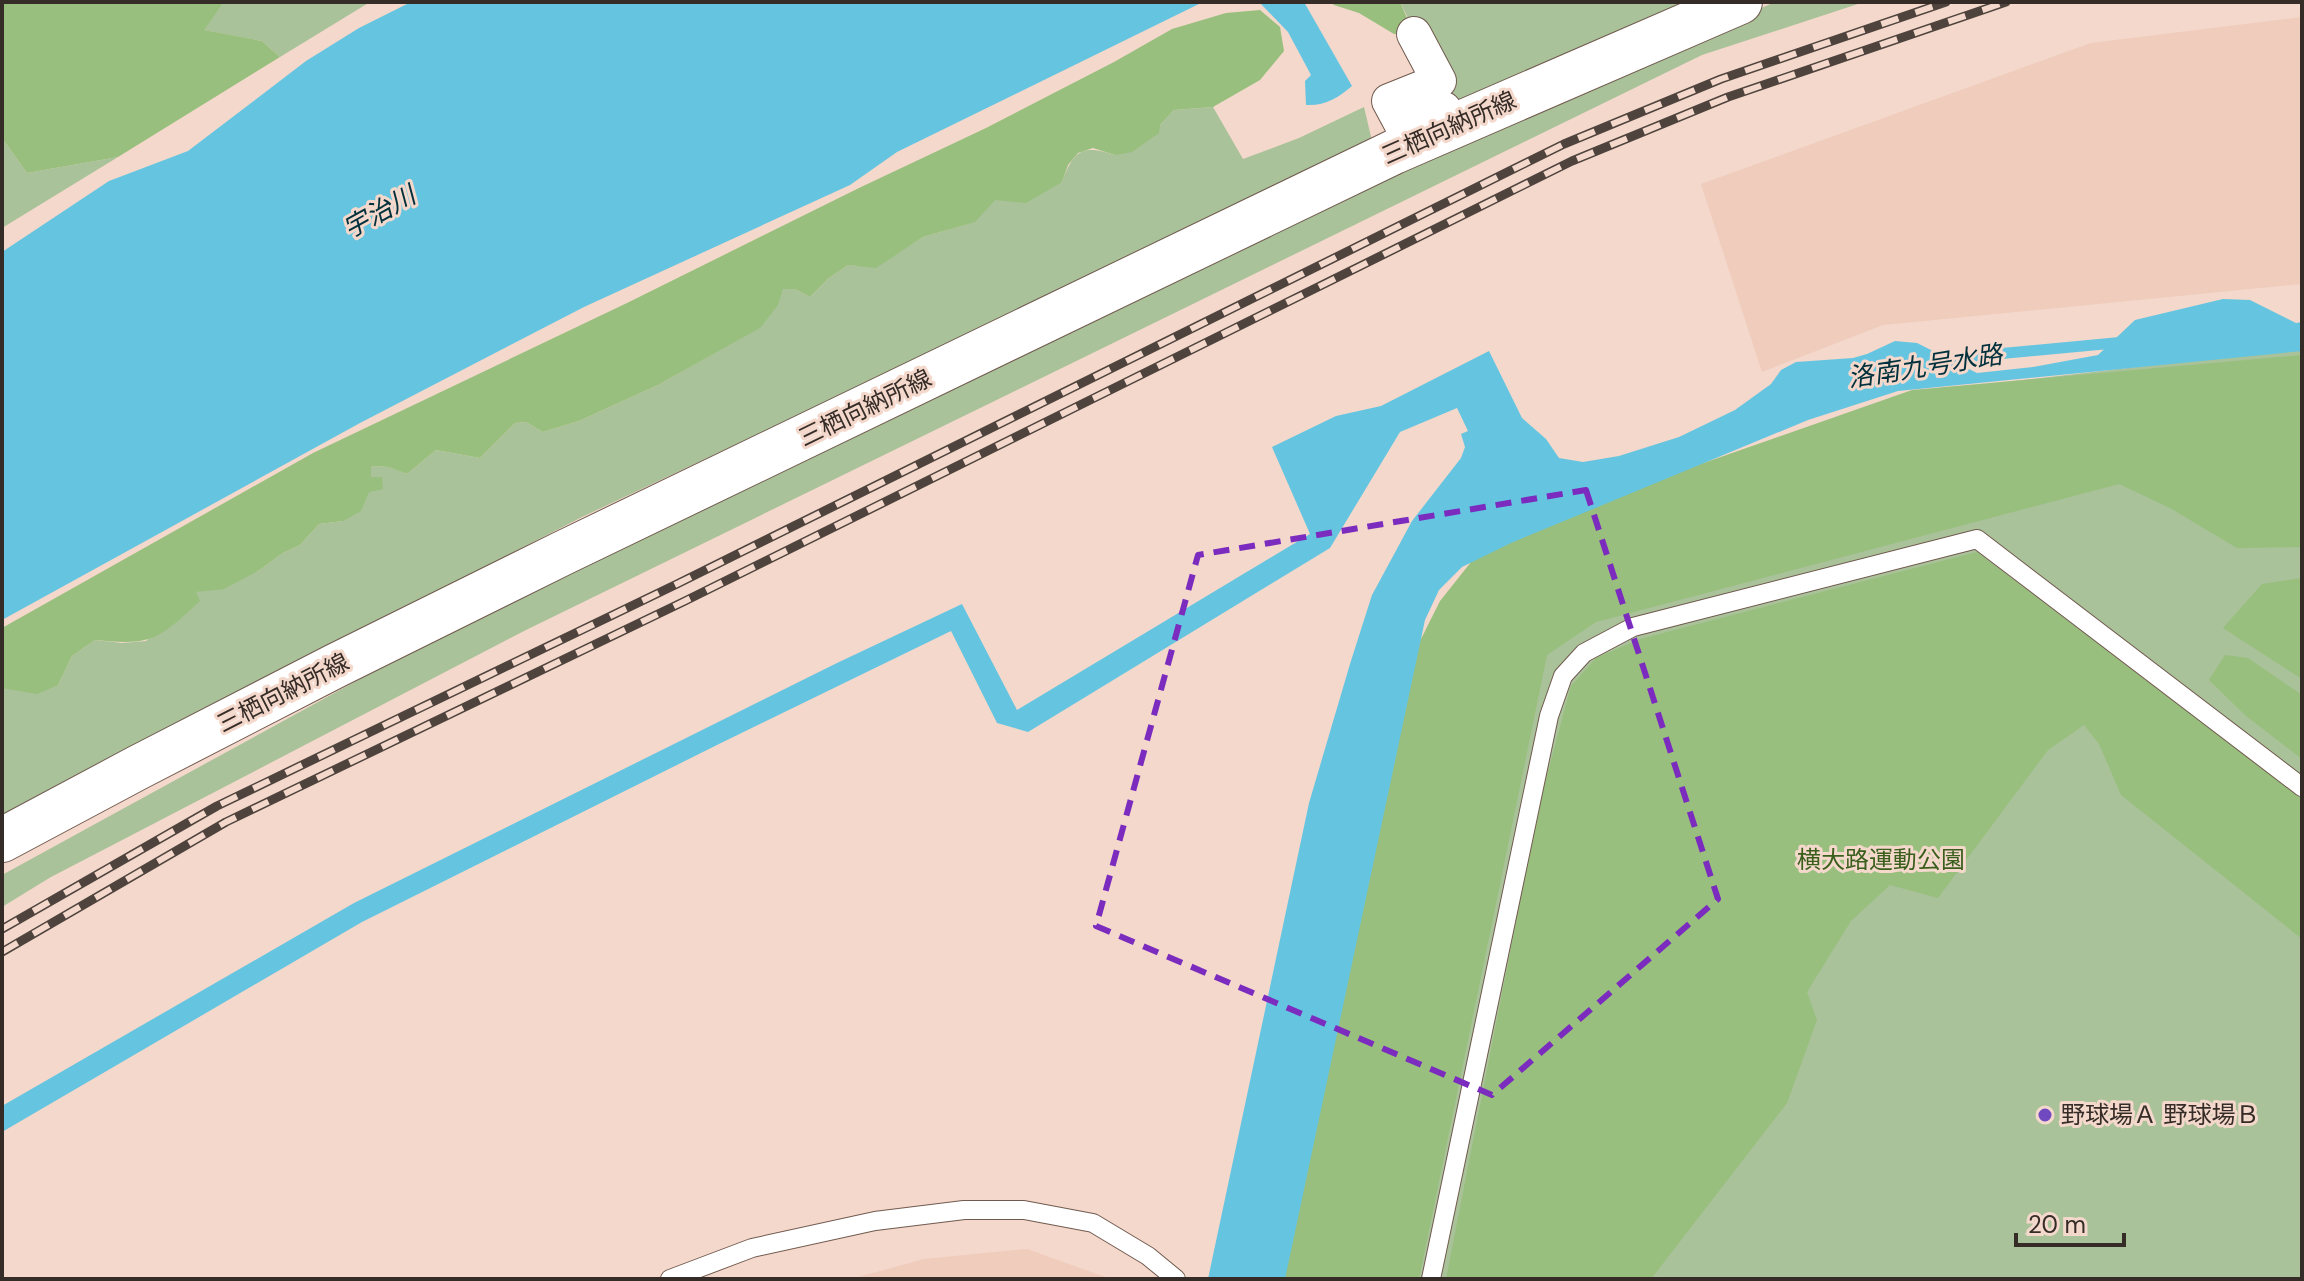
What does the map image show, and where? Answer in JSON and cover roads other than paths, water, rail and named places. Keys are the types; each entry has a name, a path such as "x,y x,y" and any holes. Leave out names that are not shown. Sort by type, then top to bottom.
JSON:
{"main road":[{"name":"三栖向納所線","path":"2,840 335,666 520,574 1380,159 1740,2"}],"street":[{"path":"1414,34 1439,81 1389,101 1403,127 1698,2"}],"lane":[{"path":"1431,1279 1549,716 1563,676 1584,653 1633,627 1977,539 2302,787"},
{"path":"670,1279 752,1248 875,1221 964,1210 1024,1210 1093,1223 1148,1256 1176,1279"}],"water":[{"name":"宇治川","path":"411,2 1203,2 897,152 850,185 584,307 360,423 2,620 2,252 109,181 188,151 306,61 359,28"},
{"path":"1232,2 1304,2 1352,86 1331,100 1306,105 1305,81 1311,75 1288,32 1261,4"},
{"path":"2223,299 2250,300 2296,323 2302,322 2302,351 1898,391 1808,420 1511,543 1462,567 1439,590 1425,620 1285,1279 1208,1279 1309,803 1372,595 1412,521 1461,458 1465,447 1461,434 1468,431 1457,408 1400,432 1330,548 1028,732 997,723 951,631 362,922 2,1132 2,1106 354,903 962,604 1017,710 1310,534 1272,447 1336,416 1381,406 1489,351 1522,418 1546,439 1559,458 1583,462 1619,456 1679,437 1735,410 1771,384 1781,370 1796,362 1853,358 1895,341 1917,343 1977,373 2033,367 2098,355 2135,320"}],"waterway":[{"name":"洛南九号水路","path":"1935,361 2125,342"}],"railway":[{"path":"2,929 217,806 677,584 1564,144 1721,79 1946,2"},
{"path":"2,952 226,822 685,601 1572,161 1728,97 2006,2"}],"place":[{"name":"野球場Ａ 野球場Ｂ","path":"2045,1115"}],"park label":[{"name":"横大路運動公園","path":"1881,860"}]}
